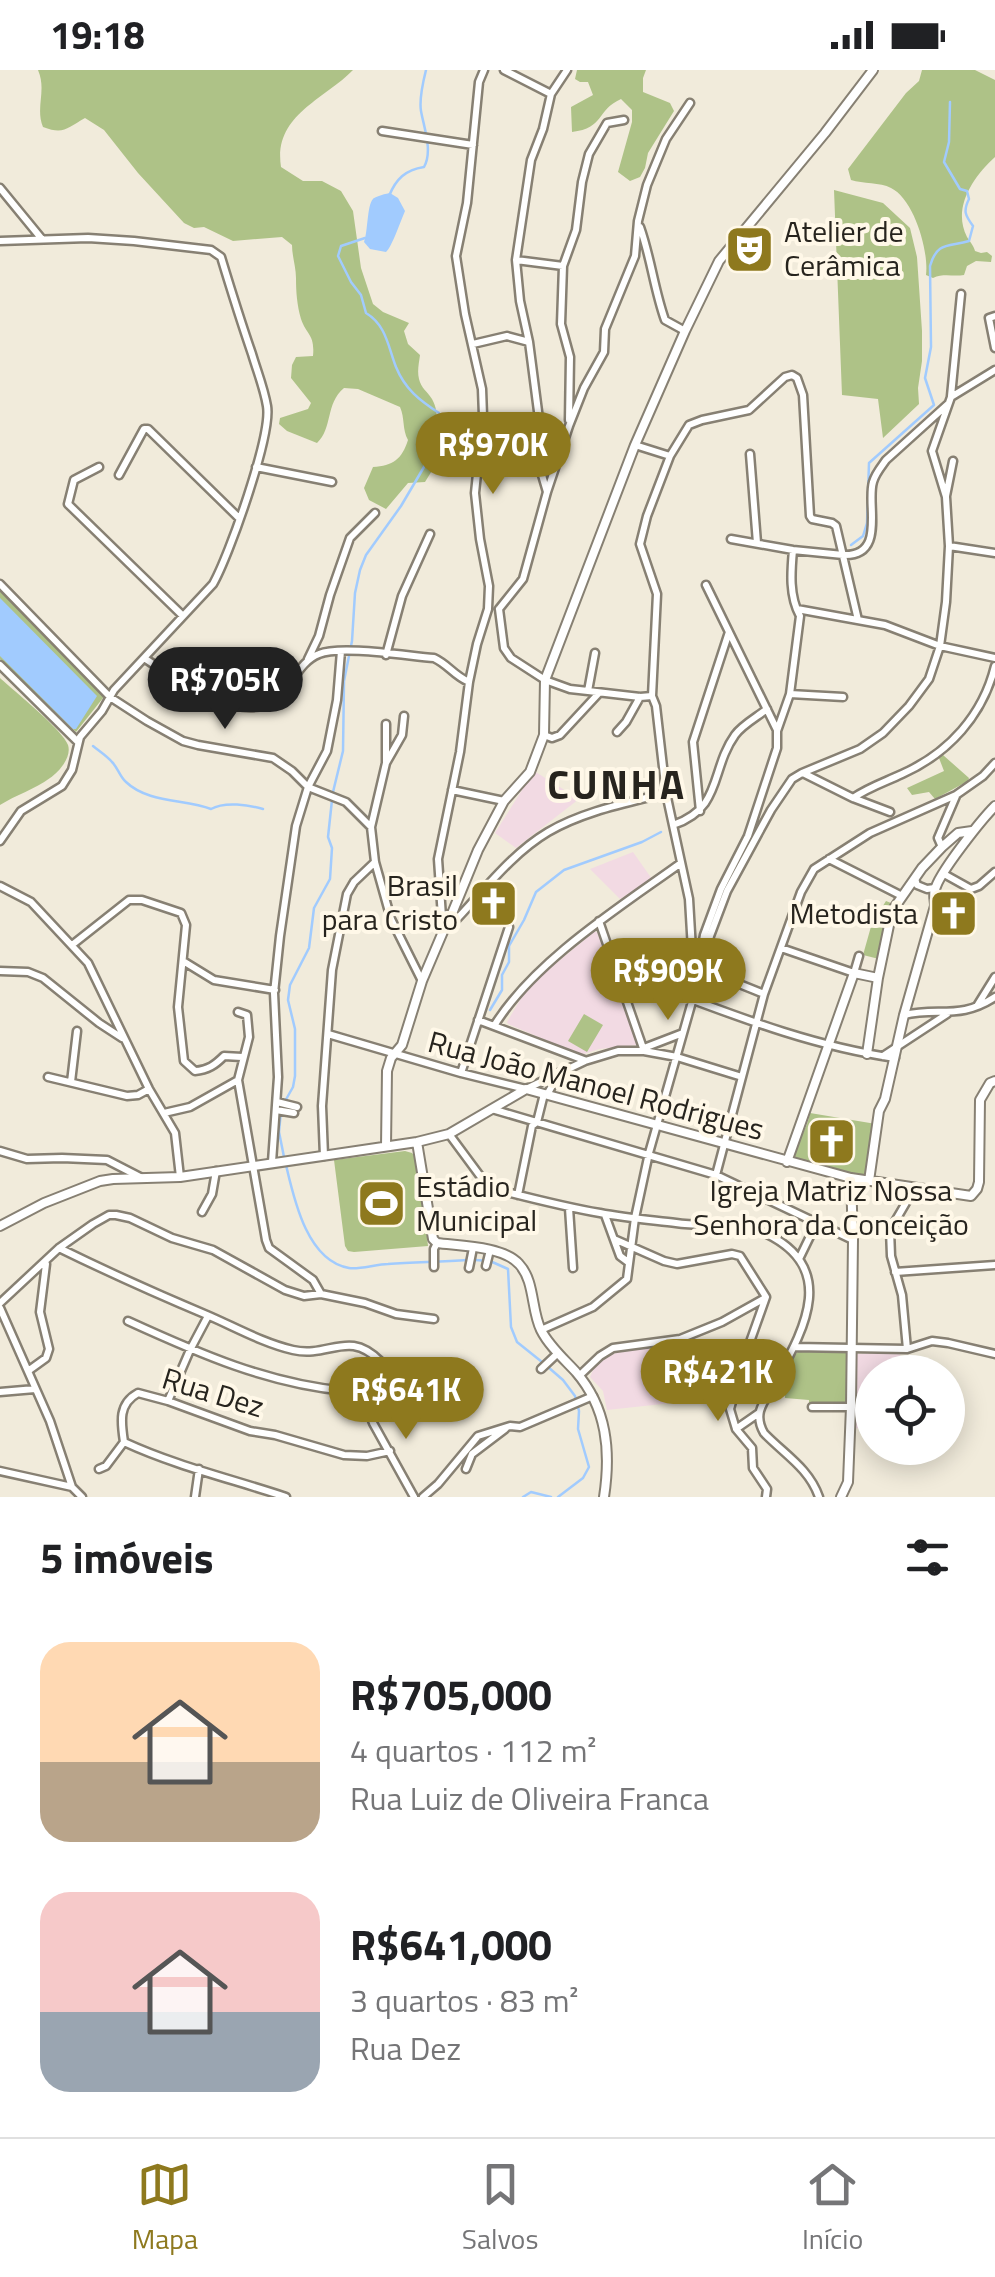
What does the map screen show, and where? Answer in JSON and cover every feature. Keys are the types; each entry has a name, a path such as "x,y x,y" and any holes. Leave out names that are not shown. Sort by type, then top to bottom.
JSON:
{"street":[{"path":"448,921 438,859 460,752 469,682 488,608 489,586 475,493 482,389 456,256 467,202 479,82 484,70"},
{"path":"504,70 551,94"},
{"path":"547,492 538,464 538,419 516,260 531,160 551,94 567,70"},
{"path":"386,1146 387,1072 391,1058 402,1045 422,980 478,850 504,801 530,772 544,736 545,680 635,444 684,331 719,261 873,70"},
{"path":"652,696 588,692 545,680 511,658 504,648 500,610 523,579 569,426 604,352 605,328 636,256 638,220 647,185 661,150 690,104"},
{"path":"569,426 570,357 561,324 563,266 576,230 582,182 593,144 607,122 624,120"},
{"path":"382,131 473,145"},
{"path":"0,188 42,239"},
{"path":"638,220 665,320 684,331"},
{"path":"0,242 118,240 212,250 221,258 268,420 239,518 213,584 114,690 79,740 72,770 62,786 21,811 0,841"},
{"path":"516,260 563,266"},
{"path":"946,497 932,451 949,400 961,294"},
{"path":"995,316 989,318 995,348"},
{"path":"473,344 507,336 529,342"},
{"path":"731,539 852,555 862,549 873,530 872,483 886,460 949,400 995,370"},
{"path":"764,994 700,967 692,950 690,899 666,793 652,696 658,594 640,544 670,456 692,423 745,412 785,377 793,375 799,382 810,516 836,526 858,620"},
{"path":"119,474 144,429 148,429 239,518"},
{"path":"635,444 670,456"},
{"path":"750,454 757,543"},
{"path":"541,1330 606,1298 627,1279 649,1153 700,967 727,891 776,802 792,779 848,755 884,733 929,679 940,646 946,602 946,497 952,461"},
{"path":"99,467 74,480 68,504 184,617"},
{"path":"256,467 332,482"},
{"path":"144,658 215,699 252,708 266,705 278,697 308,660 350,538 375,514"},
{"path":"386,655 402,596 430,534"},
{"path":"949,546 995,553"},
{"path":"777,731 790,694 800,616 790,580 793,550"},
{"path":"0,584 110,696 183,741 273,758 308,786 338,797 371,826"},
{"path":"700,967 704,935 748,836 778,748 777,731 706,585"},
{"path":"488,608 500,610"},
{"path":"796,609 885,626 995,662 981,706 954,739 918,766 853,798"},
{"path":"700,811 693,742 729,632"},
{"path":"308,660 321,653 342,651 434,658 469,682"},
{"path":"272,1162 285,1108 275,990 296,826 308,786 327,750 338,700 342,651"},
{"path":"588,692 595,653"},
{"path":"0,665 79,740"},
{"path":"544,736 560,735 599,692"},
{"path":"790,694 843,697"},
{"path":"617,732 640,697"},
{"path":"673,824 700,811 736,733 767,709"},
{"path":"386,763 400,740 404,716"},
{"path":"386,724 386,763 371,826 375,862 391,919 422,980"},
{"path":"716,1174 764,994 801,892 814,869 870,834 956,795 995,763"},
{"path":"802,773 890,812"},
{"path":"452,790 504,801"},
{"path":"448,921 546,833 602,810 666,793"},
{"path":"942,847 938,838 956,795"},
{"path":"870,1181 879,1111 886,1099 904,1015 935,906 935,888 972,831 995,806"},
{"path":"867,1054 892,911 942,847 958,833 972,831"},
{"path":"828,859 902,896"},
{"path":"324,1156 322,1106 332,970 347,894 375,862"},
{"path":"494,1026 529,982 600,921 682,863"},
{"path":"944,874 971,889 995,872"},
{"path":"915,878 917,885 935,888"},
{"path":"0,886 31,902 88,963 175,1133 180,1176"},
{"path":"72,945 122,904 136,898 181,914 186,926 178,1006 184,1062 195,1071 212,1067 224,1056 242,1057"},
{"path":"600,921 644,1049"},
{"path":"461,1073 508,927"},
{"path":"781,948 878,978"},
{"path":"786,1162 859,956"},
{"path":"184,961 214,980 275,990"},
{"path":"0,971 28,972 44,978 126,1040"},
{"path":"618,972 828,1046 895,1058"},
{"path":"976,1008 995,977"},
{"path":"904,1015 976,1008 995,997"},
{"path":"238,1012 247,1014 249,1037 238,1080 269,1248 313,1280 321,1294"},
{"path":"883,1056 948,1013"},
{"path":"478,1020 586,1061"},
{"path":"71,1082 77,1032"},
{"path":"0,1226 100,1181 180,1176 417,1142 448,1134 560,1072 604,1054 644,1049 684,1033"},
{"name":"Rua João Manoel Rodrigues","path":"328,1034 786,1162 851,1178 971,1196 977,1189 980,1100 995,1081"},
{"path":"644,1049 742,1077"},
{"path":"518,1195 532,1126 537,1122 544,1094 560,1072"},
{"path":"48,1077 127,1096 149,1088"},
{"path":"164,1113 190,1108 238,1080"},
{"path":"491,1108 716,1174 853,1240"},
{"path":"448,1134 486,1184 495,1189 604,1214 755,1230 769,1235 799,1259 807,1270 810,1288 809,1306 795,1347 759,1413 736,1428"},
{"path":"417,1142 437,1243 434,1267"},
{"path":"0,1151 28,1160 107,1160 146,1180"},
{"path":"202,1212 212,1194 216,1171"},
{"path":"842,1497 848,1482 852,1407 851,1178"},
{"path":"907,1349 890,1230 914,1189"},
{"path":"569,1208 573,1268"},
{"path":"604,1214 620,1256 628,1262"},
{"path":"72,1488 54,1432 0,1306 58,1248 109,1216 130,1218 172,1238 212,1250 285,1290 304,1296 321,1294 434,1320"},
{"path":"799,1259 816,1224"},
{"path":"614,1239 677,1264 740,1256 766,1297"},
{"path":"437,1243 473,1250 488,1259 507,1256 521,1266 541,1330 557,1355 579,1376 600,1410 607,1456 604,1497"},
{"path":"58,1248 136,1286 293,1350 318,1352 347,1344 363,1347 380,1361 374,1398 357,1403 346,1390 271,1378 190,1350 128,1321"},
{"path":"469,1266 473,1250"},
{"path":"28,1370 46,1358 49,1349 40,1312 46,1262"},
{"path":"895,1272 995,1265"},
{"path":"766,1297 730,1409 736,1428 752,1448 753,1468 766,1488 766,1497"},
{"path":"579,1376 613,1348 680,1339 722,1322 766,1297"},
{"path":"168,1401 208,1316"},
{"path":"795,1347 907,1349 932,1342 995,1354"},
{"path":"542,1368 557,1355"},
{"path":"700,1381 745,1356"},
{"path":"0,1392 35,1389"},
{"name":"Rua Dez","path":"124,1442 122,1413 127,1400 138,1393 250,1431 275,1434 344,1455 390,1451"},
{"path":"423,1497 478,1436 510,1426 520,1427 590,1398"},
{"path":"365,1403 414,1497"},
{"path":"812,1407 852,1407"},
{"path":"759,1413 764,1433 798,1463 818,1497"},
{"path":"466,1468 472,1454 510,1426"},
{"path":"99,1470 124,1442 162,1460 286,1497"},
{"path":"195,1497 198,1468"},
{"path":"0,1471 72,1488 82,1497"}],"shaded area":[{"path":"534,771 579,799 516,848 495,833"},
{"path":"633,852 652,879 620,899 590,869"},
{"path":"594,932 637,1045 581,1055 508,1024 537,979"},
{"path":"672,1345 675,1364 680,1363 682,1385 672,1403 607,1410 603,1391 590,1377 596,1363 624,1349"},
{"path":"901,1352 855,1355 855,1428 854,1428 855,1354"}],"green space":[{"path":"38,70 353,70 293,121 281,149 281,167 303,181 322,181 341,191 353,211 361,268 373,304 409,323 404,331 408,344 420,355 419,379 435,407 437,437 450,458 448,467 433,469 425,482 408,483 386,509 369,500 364,488 373,467 396,460 406,447 408,440 400,407 358,389 344,388 334,401 317,443 279,424 280,418 308,409 311,403 291,378 296,357 313,356 312,339 299,309 292,245 282,237 233,241 204,227 194,228 184,223 138,173 104,130 85,118 61,130 43,127"},
{"path":"577,70 646,70 643,92 670,103 674,111 648,153 640,177 630,181 618,172 632,122 632,110 621,99 590,127 572,132 571,107 593,95 588,82 575,79"},
{"path":"922,70 975,70 995,80 995,157 973,183 962,215 975,251 992,256 991,262 976,261 967,266 964,275 926,275 922,240 907,203 887,186 851,180 848,169 919,81"},
{"path":"834,190 883,203 910,228 917,257 922,331 919,404 883,438 878,399 842,395"},
{"path":"0,591 103,693 76,732 0,659"},
{"path":"0,678 58,730 69,750 54,775 0,805"},
{"path":"943,755 968,781 935,799 929,792 912,795 907,788 944,771 939,758"},
{"path":"886,901 891,903 879,959 863,955 872,923"},
{"path":"584,1014 603,1025 587,1052 568,1041"},
{"path":"810,1113 876,1124 865,1175 859,1177 798,1162 793,1157"},
{"name":"Estádio Municipal","path":"405,1151 419,1162 428,1246 348,1251 334,1160"},
{"path":"799,1351 848,1353 848,1404 809,1404 809,1400 785,1398 788,1367"}],"water":[{"path":"390,193 405,211 386,252 370,249 364,242 371,202"},
{"path":"0,598 97,696 76,729 0,656"}],"waterway":[{"path":"389,196 402,176 424,167 427,161 421,106 426,70"},
{"path":"851,545 863,536 867,523 869,463 934,405 925,378 931,347 930,266 940,249 969,241 973,226 966,213 967,191 960,189 944,162 950,102"},
{"path":"333,792 343,751 344,681 360,570 424,467 442,426 439,413 404,382 382,330 366,313 361,295 338,256 341,246 365,238"},
{"path":"93,746 110,760 126,782 145,794 211,809 230,804 263,809"},
{"path":"284,1103 295,1076 290,985 309,948 314,908 330,879 332,848 328,837 332,800"},
{"path":"490,1010 502,990 509,946 536,892 564,870 661,832"},
{"path":"281,1111 279,1132 284,1157"},
{"path":"286,1165 305,1227 323,1254 335,1263 353,1268 467,1260"},
{"path":"475,1260 508,1269 511,1327 517,1342 542,1362"},
{"path":"548,1367 575,1396 578,1429 589,1467 583,1478 558,1497"},
{"path":"523,1497 531,1492 551,1497"}],"place":[{"name":"Atelier de Cerâmica","path":"749,249"},
{"name":"Brasil para Cristo","path":"493,903"},
{"name":"Metodista","path":"953,914"},
{"name":"Igreja Matriz Nossa Senhora da Conceição","path":"831,1142"},
{"name":"Estádio Municipal","path":"381,1204"}],"district":[{"name":"CUNHA","path":"617,785"}]}
